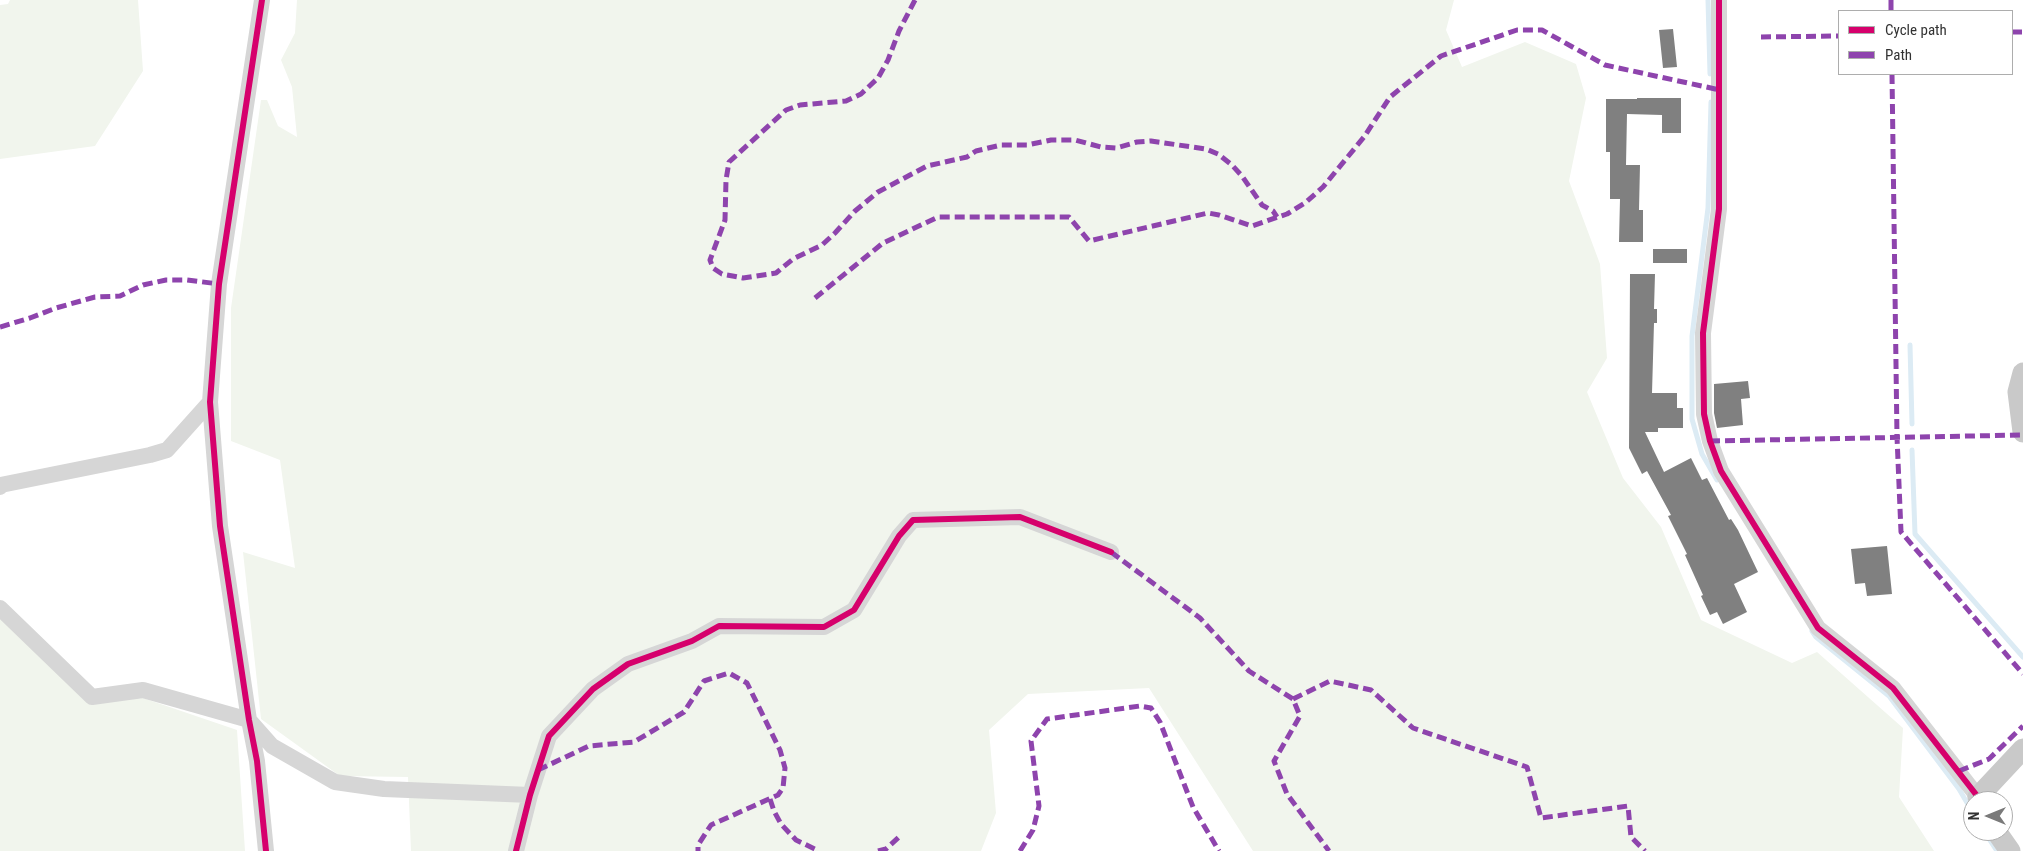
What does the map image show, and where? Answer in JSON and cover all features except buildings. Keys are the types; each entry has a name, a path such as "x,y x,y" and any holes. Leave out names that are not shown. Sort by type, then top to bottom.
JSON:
{"main road":[{"path":"2023,373 2018,392 2023,432"},
{"path":"1986,791 2023,749"}],"street":[{"path":"262,0 219,284 210,402 220,526 249,720 257,760 266,851"},
{"path":"1719,0 1719,209 1703,334 1704,414 1710,441 1721,470 1818,628 1893,688 1973,791"},
{"path":"0,487 1,485 150,456 167,450 210,402"},
{"path":"516,851 530,795 549,736 593,690 628,664 692,641 719,626 824,627 854,610 899,536 912,520 1020,517 1111,552"},
{"path":"0,608 92,697 143,690 249,720 272,746 335,782 384,790 530,795"}],"shaded area":[{"path":"10,0 138,0 143,71 95,146 0,159 0,5 8,4"},
{"path":"297,0 1454,0 1446,30 1462,67 1525,42 1576,64 1586,98 1569,181 1600,264 1607,358 1587,392 1623,478 1661,527 1701,620 1792,663 1817,652 1903,728 1899,797 1934,851 1253,851 1149,688 1028,694 989,730 996,813 981,851 411,851 408,777 340,776 261,719 243,552 295,568 280,460 231,441 231,308 261,100 267,100 278,126 297,137 292,87 281,60 295,33"},
{"path":"0,616 89,702 143,698 237,730 245,851 0,851"}],"waterway":[{"path":"1708,0 1710,74"},
{"path":"1711,102 1708,208 1692,336 1692,419 1702,454 1717,480"},
{"path":"1910,345 1912,424"},
{"path":"1912,450 1915,534 2023,657"},
{"path":"1812,631 1816,637 1889,696 1963,796"},
{"path":"1990,841 1997,851"}],"marked path":[{"path":"915,0 878,78 861,94 846,101 800,105 786,110 729,162 726,180 725,220 710,260 713,268 722,274 743,278 776,273 793,259 822,245 855,211 878,192 927,166 967,157 976,151 1001,145 1027,145 1051,140 1075,140 1101,147 1116,148 1137,142 1151,141 1206,149 1218,154 1232,165 1262,205 1273,211 1277,217"},
{"path":"1891,0 1891,10"},
{"path":"815,298 883,243 938,217 1069,217 1089,241 1208,213 1252,226 1287,214 1305,203 1323,187 1364,137 1390,97 1441,56 1517,30 1542,30 1605,65 1720,90"},
{"path":"2013,32 2023,32"},
{"path":"1761,37 1838,36"},
{"path":"1892,75 1897,437 1901,532 2023,674"},
{"path":"0,327 56,308 95,297 120,296 143,285 166,280 187,280 219,284"},
{"path":"1710,441 2023,435"},
{"path":"1111,552 1200,618 1249,671 1293,699 1300,716 1274,761 1287,794 1329,851"},
{"path":"538,770 589,746 634,742 684,712 704,681 729,673 747,683 780,750 785,768 783,788 778,795 711,825 698,845 698,851"},
{"path":"1293,699 1330,681 1371,690 1413,728 1527,767 1541,818 1628,806 1631,837 1645,851"},
{"path":"1020,851 1033,830 1039,806 1031,741 1047,719 1140,706 1151,708 1160,722 1193,807 1219,851"},
{"path":"1959,771 1989,759 2023,726"},
{"path":"770,799 781,824 796,840 819,851"},
{"path":"878,851 886,849 899,837"}],"cycle path":[{"path":"262,0 219,284 210,402 220,526 249,720 257,761 266,851"},
{"path":"1719,0 1719,209 1703,333 1704,414 1710,441 1721,471 1818,628 1893,688 1973,791"},
{"path":"516,851 530,795 549,736 593,689 628,664 692,641 719,626 824,627 854,610 899,536 913,520 1020,517 1111,552"}]}
